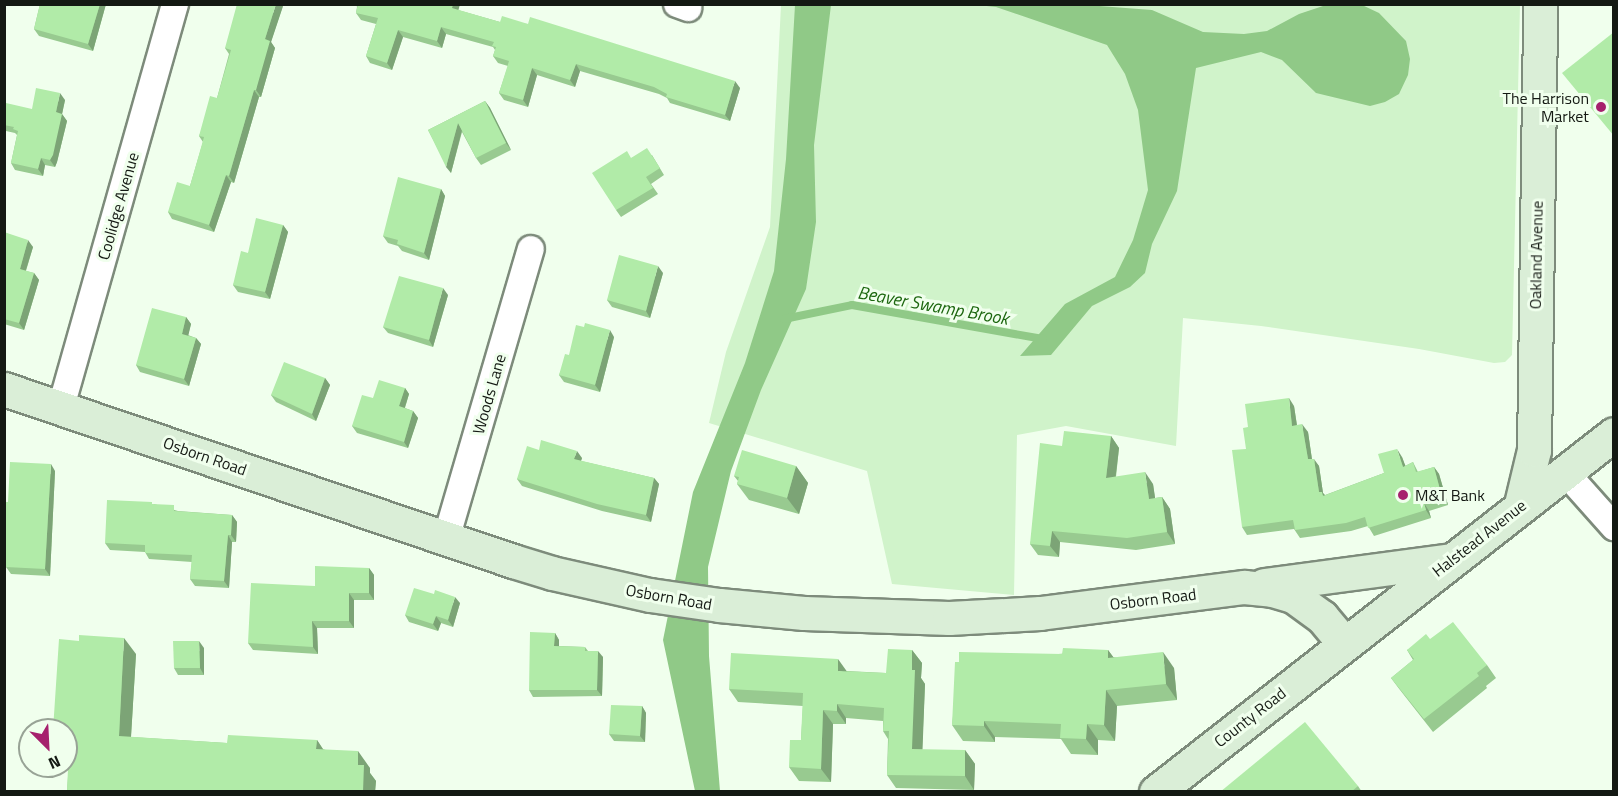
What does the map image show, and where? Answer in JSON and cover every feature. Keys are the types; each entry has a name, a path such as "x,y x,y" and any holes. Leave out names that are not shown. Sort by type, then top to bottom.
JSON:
{"street":[{"name":"Coolidge Avenue","path":"61,407 175,4"},
{"name":"Oakland Avenue","path":"1521,504 1533,450 1540,4"},
{"name":"Woods Lane","path":"446,538 531,249"},
{"name":"Osborn Road","path":"4,388 552,573 650,595 719,605 824,614 949,618 1040,614 1244,587 1272,590 1293,596 1322,617 1344,643"},
{"name":"Halstead Avenue","path":"1344,643 1614,434"},
{"path":"1564,472 1614,527"},
{"path":"1244,587 1452,560"},
{"name":"County Road","path":"1156,792 1344,643"}],"shaded area":[{"path":"781,5 1520,5 1512,355 1505,362 1494,363 1419,349 1261,326 1183,318 1176,446 1066,426 1017,435 1014,595 892,584 867,471 709,423 726,352 770,227"},
{"path":"795,5 831,5 814,145 816,222 806,289 761,390 731,471 708,567 709,656 720,791 695,791 663,640 693,492 745,363 774,271 786,159"},
{"path":"977,5 1086,5 1152,10 1203,32 1244,34 1267,31 1299,14 1323,6 1362,5 1379,13 1406,41 1410,59 1408,75 1399,94 1385,102 1370,106 1316,93 1282,60 1261,52 1196,68 1177,191 1152,244 1145,273 1130,287 1092,306 1051,355 1020,356 1065,304 1115,277 1133,240 1148,190 1138,110 1125,74 1107,45 996,7"}],"building":[{"path":"40,4 100,4 88,44 34,29"},
{"path":"237,4 276,4 265,39 270,41 256,90 254,90 229,176 226,175 209,225 168,212 177,182 190,186 204,137 199,136 210,96 217,98 231,50 225,48"},
{"path":"358,4 453,4 452,8 500,22 502,16 528,24 530,17 735,81 725,115 666,97 667,94 654,87 576,64 570,80 532,68 523,100 499,93 509,61 493,56 496,47 492,46 494,42 441,27 437,41 398,30 387,63 366,56 378,18 356,13"},
{"name":"The Harrison Market","path":"1614,32 1614,136 1562,73"},
{"path":"36,88 60,93 56,112 62,114 53,155 50,160 41,158 38,169 11,163 18,131 13,129 14,127 4,125 6,103 32,109"},
{"path":"485,101 506,143 476,158 458,123 446,167 428,130"},
{"path":"647,148 660,168 646,177 653,188 616,210 592,173 627,151 631,158"},
{"path":"398,177 441,189 424,253 397,244 398,240 383,236"},
{"path":"256,218 283,225 265,292 233,285 241,251 248,253"},
{"path":"4,232 28,240 20,269 34,273 19,323 4,319"},
{"path":"619,255 658,266 646,311 607,300"},
{"path":"399,276 443,288 429,340 383,327"},
{"path":"152,308 186,317 182,334 196,338 184,379 136,365"},
{"path":"585,323 610,330 595,385 559,375 565,354 569,355 576,325 584,327"},
{"path":"284,362 325,378 312,414 271,395"},
{"path":"379,380 405,388 399,406 413,411 404,442 352,426 362,395 373,398"},
{"path":"1289,398 1292,426 1302,424 1308,459 1314,459 1319,492 1322,492 1323,496 1384,473 1378,454 1397,449 1403,467 1413,462 1416,472 1434,467 1442,497 1424,503 1426,510 1368,528 1365,517 1346,523 1295,530 1293,520 1242,527 1232,450 1246,449 1243,428 1248,427 1245,404"},
{"path":"1064,431 1111,436 1106,478 1145,472 1149,499 1162,497 1167,532 1127,538 1052,531 1050,546 1030,544 1040,443 1062,446"},
{"path":"541,440 577,451 574,459 654,478 646,515 597,504 517,479 527,446 539,450"},
{"path":"742,450 796,466 787,498 737,484 739,477 734,476"},
{"path":"10,462 51,464 45,569 6,567 4,502 8,502"},
{"path":"107,500 152,502 152,504 174,505 174,511 232,515 224,581 190,579 192,555 145,553 145,545 105,543"},
{"path":"315,566 369,568 369,593 349,593 349,621 312,621 313,647 248,643 251,583 315,586"},
{"path":"414,588 434,594 435,590 455,597 448,620 436,616 433,624 405,615"},
{"path":"1453,622 1487,665 1477,673 1479,676 1424,719 1391,678 1414,659 1407,650 1426,634 1430,639"},
{"path":"530,632 555,633 554,646 585,647 585,651 598,651 597,690 529,690"},
{"path":"79,635 124,638 119,736 227,743 228,735 317,740 316,749 358,751 358,765 364,765 363,792 67,792 68,778 78,778 78,718 54,718 59,639 79,641"},
{"path":"173,641 199,641 200,668 174,668"},
{"path":"1063,648 1108,650 1108,658 1163,652 1166,684 1106,690 1104,725 1087,724 1086,739 1060,738 1061,724 984,721 984,726 952,725 955,662 959,662 959,652 1062,654"},
{"path":"888,649 912,650 912,670 915,670 912,749 965,750 965,776 887,775 889,731 883,731 884,708 837,704 837,711 823,710 821,769 789,767 790,740 801,740 803,693 729,689 731,653 838,659 838,671 886,673"},
{"path":"611,705 642,706 640,736 609,734"},
{"path":"1305,722 1358,786 1351,792 1220,792"}],"waterway":[{"name":"Beaver Swamp Brook","path":"784,319 852,305 1043,339"}],"place":[{"name":"The Harrison Market","path":"1601,107"},
{"name":"M&T Bank","path":"1403,495"}]}
